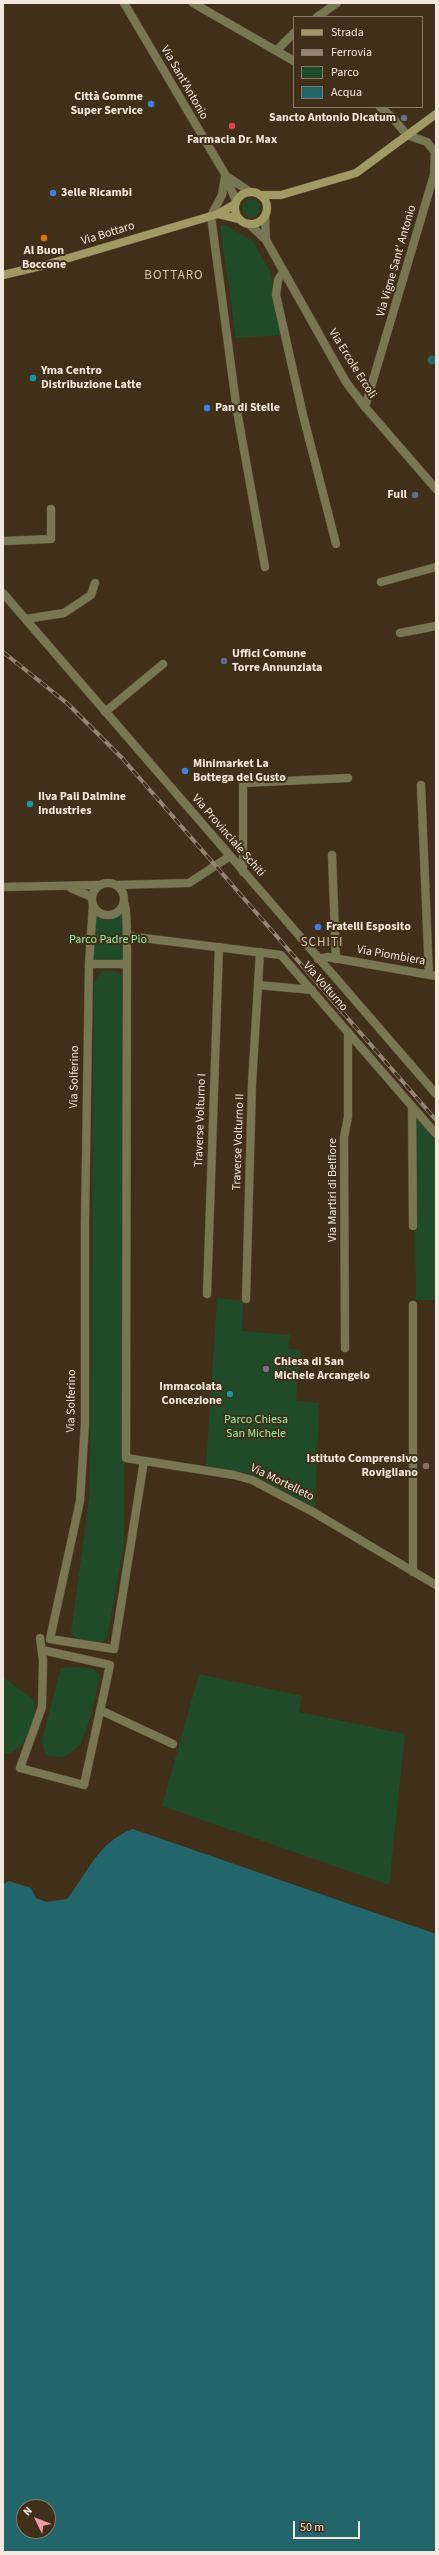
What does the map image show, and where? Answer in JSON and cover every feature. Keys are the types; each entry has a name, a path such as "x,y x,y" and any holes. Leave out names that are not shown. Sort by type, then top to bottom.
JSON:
{"main road":[{"path":"280,195 258,222 249,224 239,219 236,203 242,195 250,192 260,195 280,195 356,172 436,114"},
{"path":"260,195 266,212"},
{"name":"Via Bottaro","path":"3,275 45,265 215,215 236,203"},
{"name":"Via Bottaro","path":"215,215 239,219"}],"street":[{"name":"Via Sant'Antonio","path":"124,3 225,174 236,203"},
{"path":"193,3 293,60"},
{"path":"318,16 337,3"},
{"path":"277,50 293,34"},
{"path":"381,108 392,117 407,135"},
{"name":"Via Vigne Sant' Antonio","path":"365,408 434,175 435,152 427,142 407,135"},
{"name":"Via Sant'Antonio","path":"225,174 250,192"},
{"path":"225,174 222,195 215,215 237,411 265,567"},
{"name":"Via Ercole Ercoli","path":"266,212 266,240"},
{"name":"Via Ercole Ercoli","path":"249,224 266,240 346,382 365,408 436,489"},
{"path":"283,272 278,280 276,295 303,416 336,544"},
{"path":"3,541 51,539 51,509"},
{"path":"381,582 436,567"},
{"path":"26,619 70,611 80,601 91,595 95,583"},
{"name":"Via Provinciale Schiti","path":"3,594 436,1094"},
{"path":"400,633 436,626"},
{"path":"105,712 163,664"},
{"path":"243,872 243,782 348,778"},
{"path":"421,785 433,975"},
{"path":"332,855 336,959"},
{"path":"3,887 99,885 109,883 135,886 189,883 230,856"},
{"path":"99,885 92,897 93,906 100,913 110,915 119,911 123,899 135,886"},
{"path":"89,964 127,964 126,910 123,899 116,885"},
{"path":"64,886 92,897"},
{"name":"Via Solferino","path":"93,906 89,964 85,1223 85,1423 80,1501 50,1639 114,1649 144,1461"},
{"name":"Via Volturno","path":"127,936 282,955 436,1134"},
{"name":"Traverse Volturno I","path":"207,1294 219,947"},
{"name":"Traverse Volturno II","path":"246,1299 252,1092 260,952"},
{"name":"Via Piombiera","path":"318,959 336,959 433,975"},
{"name":"Via Mortelleto","path":"127,964 126,1458 234,1475 252,1480 313,1512 436,1585"},
{"path":"258,985 312,990"},
{"name":"Via Martiri di Belfiore","path":"345,1348 344,1136 348,1117 348,1032"},
{"path":"412,1106 413,1226"},
{"path":"413,1305 413,1572"},
{"path":"40,1638 42,1650 42,1707 20,1768 84,1785 110,1665 42,1650"},
{"path":"100,1710 172,1744"}],"green space":[{"path":"251,199 257,202 260,208 257,214 251,217 245,214 242,208 245,202"},
{"path":"225,225 252,240 270,271 282,335 236,338 220,226"},
{"name":"Parco Padre Pio","path":"124,902 127,964 89,964 96,910 110,915 119,911"},
{"path":"109,970 118,972 122,976 122,1456 124,1463 124,1543 108,1633 106,1639 100,1643 78,1640 71,1633 90,1492 94,984 101,972"},
{"path":"414,1113 436,1138 436,1300 416,1300"},
{"name":"Parco Chiesa San Michele","path":"217,1298 243,1301 242,1331 290,1335 288,1349 300,1350 296,1401 319,1403 315,1509 242,1472 206,1466"},
{"path":"80,1667 93,1669 100,1675 90,1720 80,1745 64,1757 48,1756 44,1751 42,1739 61,1668"},
{"path":"199,1674 302,1696 299,1712 405,1734 389,1885 162,1806"},
{"path":"3,1677 34,1700 35,1708 32,1725 24,1742 11,1752 3,1754"}],"water":[{"path":"432,355 437,360 432,365 427,360"},
{"path":"133,1829 436,1934 436,2552 3,2552 3,1884 9,1881 31,1888 36,1898 46,1902 67,1899 95,1858 111,1841"}],"railway":[{"path":"3,652 68,704 123,759 436,1120"}],"place":[{"name":"Città Gomme Super Service","path":"151,104"},
{"name":"Sancto Antonio Dicatum","path":"404,118"},
{"name":"Farmacia Dr. Max","path":"232,126"},
{"name":"3elle Ricambi","path":"53,193"},
{"name":"Al Buon Boccone","path":"44,238"},
{"name":"Yma Centro Distribuzione Latte","path":"33,378"},
{"name":"Pan di Stelle","path":"207,408"},
{"name":"Full","path":"415,495"},
{"name":"Uffici Comune Torre Annunziata","path":"224,661"},
{"name":"Minimarket La Bottega del Gusto","path":"185,771"},
{"name":"Ilva Pali Dalmine Industries","path":"30,804"},
{"name":"Fratelli Esposito","path":"318,927"},
{"name":"Chiesa di San Michele Arcangelo","path":"266,1369"},
{"name":"Immacolata Concezione","path":"230,1394"},
{"name":"Istituto Comprensivo Rovigliano","path":"426,1466"}],"district":[{"name":"BOTTARO","path":"174,276"},
{"name":"SCHITI","path":"322,943"}]}
